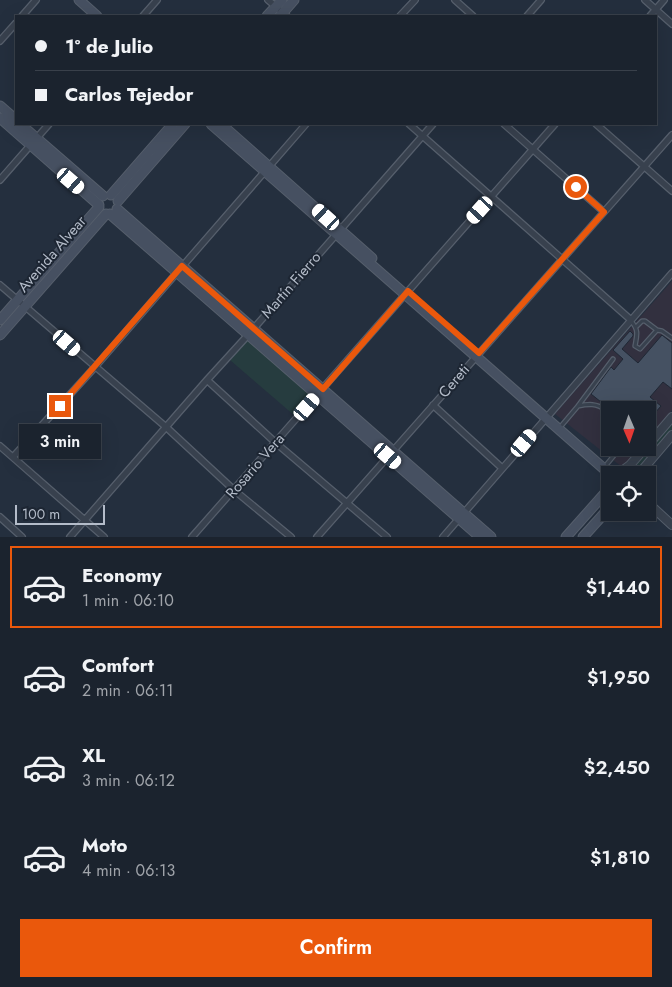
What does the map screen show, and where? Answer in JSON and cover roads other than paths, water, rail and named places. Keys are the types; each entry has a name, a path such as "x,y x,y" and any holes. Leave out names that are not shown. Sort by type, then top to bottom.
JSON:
{"main road":[{"path":"70,0 87,15"},
{"path":"79,0 96,15"},
{"path":"269,15 281,10 294,0"},
{"path":"0,106 15,119"},
{"path":"0,118 33,141 108,205 391,453 461,516 480,537"},
{"path":"21,125 33,141"},
{"name":"Avenida Alvear","path":"108,205 172,125"},
{"name":"Avenida Alvear","path":"0,335 21,303 108,205 184,125"},
{"path":"211,125 267,169"},
{"path":"222,125 267,169 338,232 607,466"},
{"name":"Avenida Alvear","path":"0,320 21,303"},
{"path":"547,415 562,425 607,464"},
{"path":"566,537 601,498"},
{"path":"461,516 491,537"},
{"path":"583,537 601,516"}],"street":[{"path":"23,15 36,0"},
{"path":"144,15 157,0"},
{"path":"268,0 281,10"},
{"path":"401,15 415,0"},
{"path":"455,0 472,15"},
{"path":"528,15 541,0"},
{"path":"645,0 672,24"},
{"path":"651,15 664,0"},
{"path":"0,41 15,24"},
{"path":"0,180 48,125"},
{"path":"13,457 95,367 305,125"},
{"path":"410,125 631,320"},
{"name":"Martín Fierro","path":"70,537 432,125"},
{"path":"505,125 604,212"},
{"name":"Rosario Vera","path":"195,536 554,125"},
{"path":"597,125 672,191"},
{"name":"Cereti","path":"317,537 672,135"},
{"path":"442,537 672,273"},
{"path":"0,285 166,426 234,490 291,537"},
{"path":"206,380 276,443 387,537"},
{"path":"433,405 502,468"},
{"path":"656,436 672,417"},
{"path":"646,466 672,435"},
{"path":"0,446 104,537"},
{"path":"627,466 638,456"},
{"path":"656,510 672,525"},
{"path":"0,518 22,537"}],"lane":[{"path":"631,320 636,326 638,336 635,346 637,349 643,348 657,330"},
{"path":"636,326 645,321 672,338"},
{"path":"562,425 613,359"},
{"path":"578,406 593,404 601,406"},
{"path":"607,464 614,456"}]}
